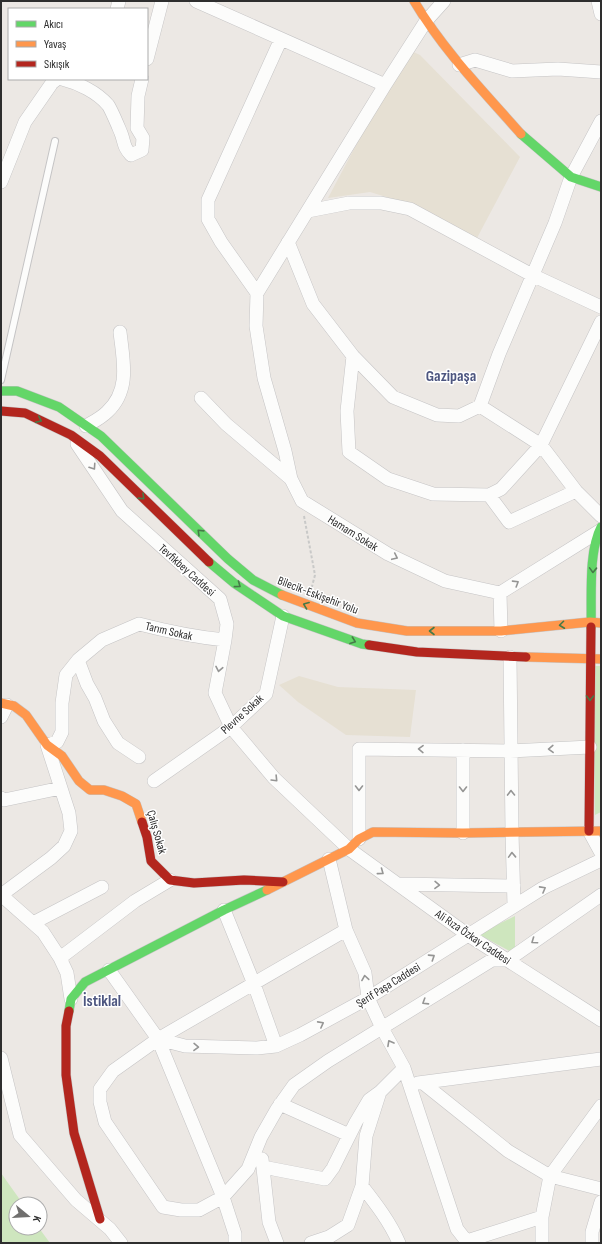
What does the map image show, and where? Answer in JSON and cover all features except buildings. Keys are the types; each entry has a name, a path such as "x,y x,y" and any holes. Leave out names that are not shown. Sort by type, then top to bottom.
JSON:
{"street":[{"path":"148,56 162,1"},
{"path":"196,1 385,84"},
{"path":"414,1 426,21 459,65 521,134 571,177 601,187"},
{"path":"302,501 291,479 285,451 264,378 256,326 257,293 385,84 426,21 444,1"},
{"path":"598,1 601,14"},
{"path":"257,293 221,242 208,219 208,200 281,38"},
{"path":"459,65 475,60 512,71 558,70 601,72"},
{"path":"1,182 24,122 56,80"},
{"path":"66,80 74,82 96,94 108,106 121,133 124,148 131,156 142,150 143,138 138,128 138,96 142,80"},
{"path":"288,242 313,304 354,356 393,397 437,415 459,416 480,406 499,354 555,223 571,177 601,121"},
{"path":"308,211 349,203 380,203 410,209 532,276 601,307"},
{"path":"354,356 347,411 349,452 388,479 433,494 489,495 501,489 541,445 601,322"},
{"path":"86,426 107,412 115,404 121,389 125,377 120,332"},
{"name":"Bilecik-Eskişehir Yolu","path":"1,391 17,391 59,407 101,436 228,559 253,580 284,596 357,623 407,631 501,631 590,622 601,623"},
{"path":"201,398 226,424 291,479"},
{"path":"480,406 541,445 576,491 601,516"},
{"path":"1,412 25,414 71,435 100,456 208,561 234,583 283,616 362,644 417,652 510,657 601,659"},
{"name":"Tevfikbey Caddesi","path":"71,435 122,511 220,599 227,624 214,693 231,727 274,778 349,849"},
{"path":"489,495 509,522 576,491"},
{"name":"Hamam Sokak","path":"302,501 388,554 445,580 500,593"},
{"path":"501,631 500,593 600,530"},
{"path":"600,530 593,562 590,622 590,747 595,831 601,853"},
{"name":"Plevne Sokak","path":"154,781 231,727 266,694 283,616"},
{"name":"Tarım Sokak","path":"47,746 57,742 62,732 62,703 66,675 78,660 102,640 139,624 170,633 225,640"},
{"path":"510,657 510,751 514,906"},
{"path":"78,660 104,721 118,743 139,757"},
{"path":"1,717 4,704 14,706 26,715 47,746 69,813 71,831 64,846 51,858 1,895 42,932 60,958 67,973 71,999 66,1026 66,1075 74,1133 100,1219"},
{"name":"Çalış Sokak","path":"47,746 62,756 79,781 90,790 110,792 122,796 136,804 147,837 151,861 170,880"},
{"path":"359,839 359,749 510,751 590,747"},
{"path":"463,750 463,833"},
{"path":"1,798 4,800 61,788"},
{"path":"71,999 85,982 224,910 286,882 329,860 349,849 359,839 373,832 463,833 595,831"},
{"name":"Ali Rıza Özkay Caddesi","path":"349,849 468,935 601,1020"},
{"path":"329,860 346,930 365,974 368,998 382,1028 404,1068 410,1083 457,1229 465,1242 542,1217"},
{"name":"Şerif Paşa Caddesi","path":"158,1039 185,1046 257,1048 276,1046 300,1035 368,998 543,888 601,860"},
{"path":"60,958 135,901 170,880 194,883 244,880 286,882"},
{"path":"398,884 514,886"},
{"path":"33,923 102,887"},
{"path":"346,930 158,1039 112,1071 100,1089 100,1102 104,1122 163,1207 181,1210 200,1210 223,1196 248,1169 261,1137 280,1104 294,1085 328,1060 492,960 508,960 601,895"},
{"path":"224,910 254,984 276,1046"},
{"path":"109,970 158,1039 223,1196 235,1234 235,1243"},
{"path":"1,1058 20,1135 76,1200 100,1219 121,1243"},
{"path":"410,1083 423,1083 601,1059"},
{"path":"263,1167 325,1179 333,1168 368,1100 380,1092 404,1068"},
{"path":"423,1083 508,1151 550,1176 601,1189"},
{"path":"310,1243 329,1237 348,1225 362,1186 366,1136 380,1092"},
{"path":"280,1104 349,1135"},
{"path":"542,1243 542,1217 550,1176 601,1106"},
{"path":"261,1137 269,1222 277,1243"},
{"path":"362,1186 393,1230 398,1243"},
{"path":"592,1243 592,1232 601,1202"}],"lane":[{"path":"1,380 55,141"}],"path":[{"path":"302,501 315,575 308,605"}],"shaded area":[{"path":"407,49 420,55 520,157 477,238 403,202 370,192 328,198"},
{"path":"299,676 338,687 416,690 410,737 346,735 298,702 279,685"}],"green space":[{"path":"593,666 601,666 601,812 595,815"},
{"path":"515,916 515,954 478,934"},
{"path":"1,1173 17,1196 8,1196 8,1236 45,1236 50,1243 1,1243"}],"traffic: fast":[{"path":"521,134 571,177 601,187"},
{"path":"1,391 17,391 59,407 101,436 228,559 253,580 282,595"},
{"path":"591,627 592,562 597,537 601,527"},
{"path":"209,562 234,583 283,616 362,644 369,645"},
{"path":"69,1011 71,999 85,982 224,910 267,890"}],"traffic: slow":[{"path":"414,1 425,19 451,53 521,134"},
{"path":"282,595 357,623 407,631 501,631 590,622 601,623"},
{"path":"526,657 601,659"},
{"path":"1,703 14,706 26,715 47,745 62,756 79,781 90,790 104,790 122,796 136,804 142,822"},
{"path":"267,890 349,849 359,839 373,832 463,833 601,831"}],"traffic: jam":[{"path":"1,411 25,413 71,435 100,456 209,562"},
{"path":"589,831 591,627"},
{"path":"369,645 417,652 526,657"},
{"path":"142,822 147,837 151,861 170,880 194,883 244,880 283,882"},
{"path":"69,1011 66,1026 66,1075 74,1133 100,1219"}],"district":[{"name":"Gazipaşa","path":"451,375"},
{"name":"İstiklal","path":"102,1000"}]}
